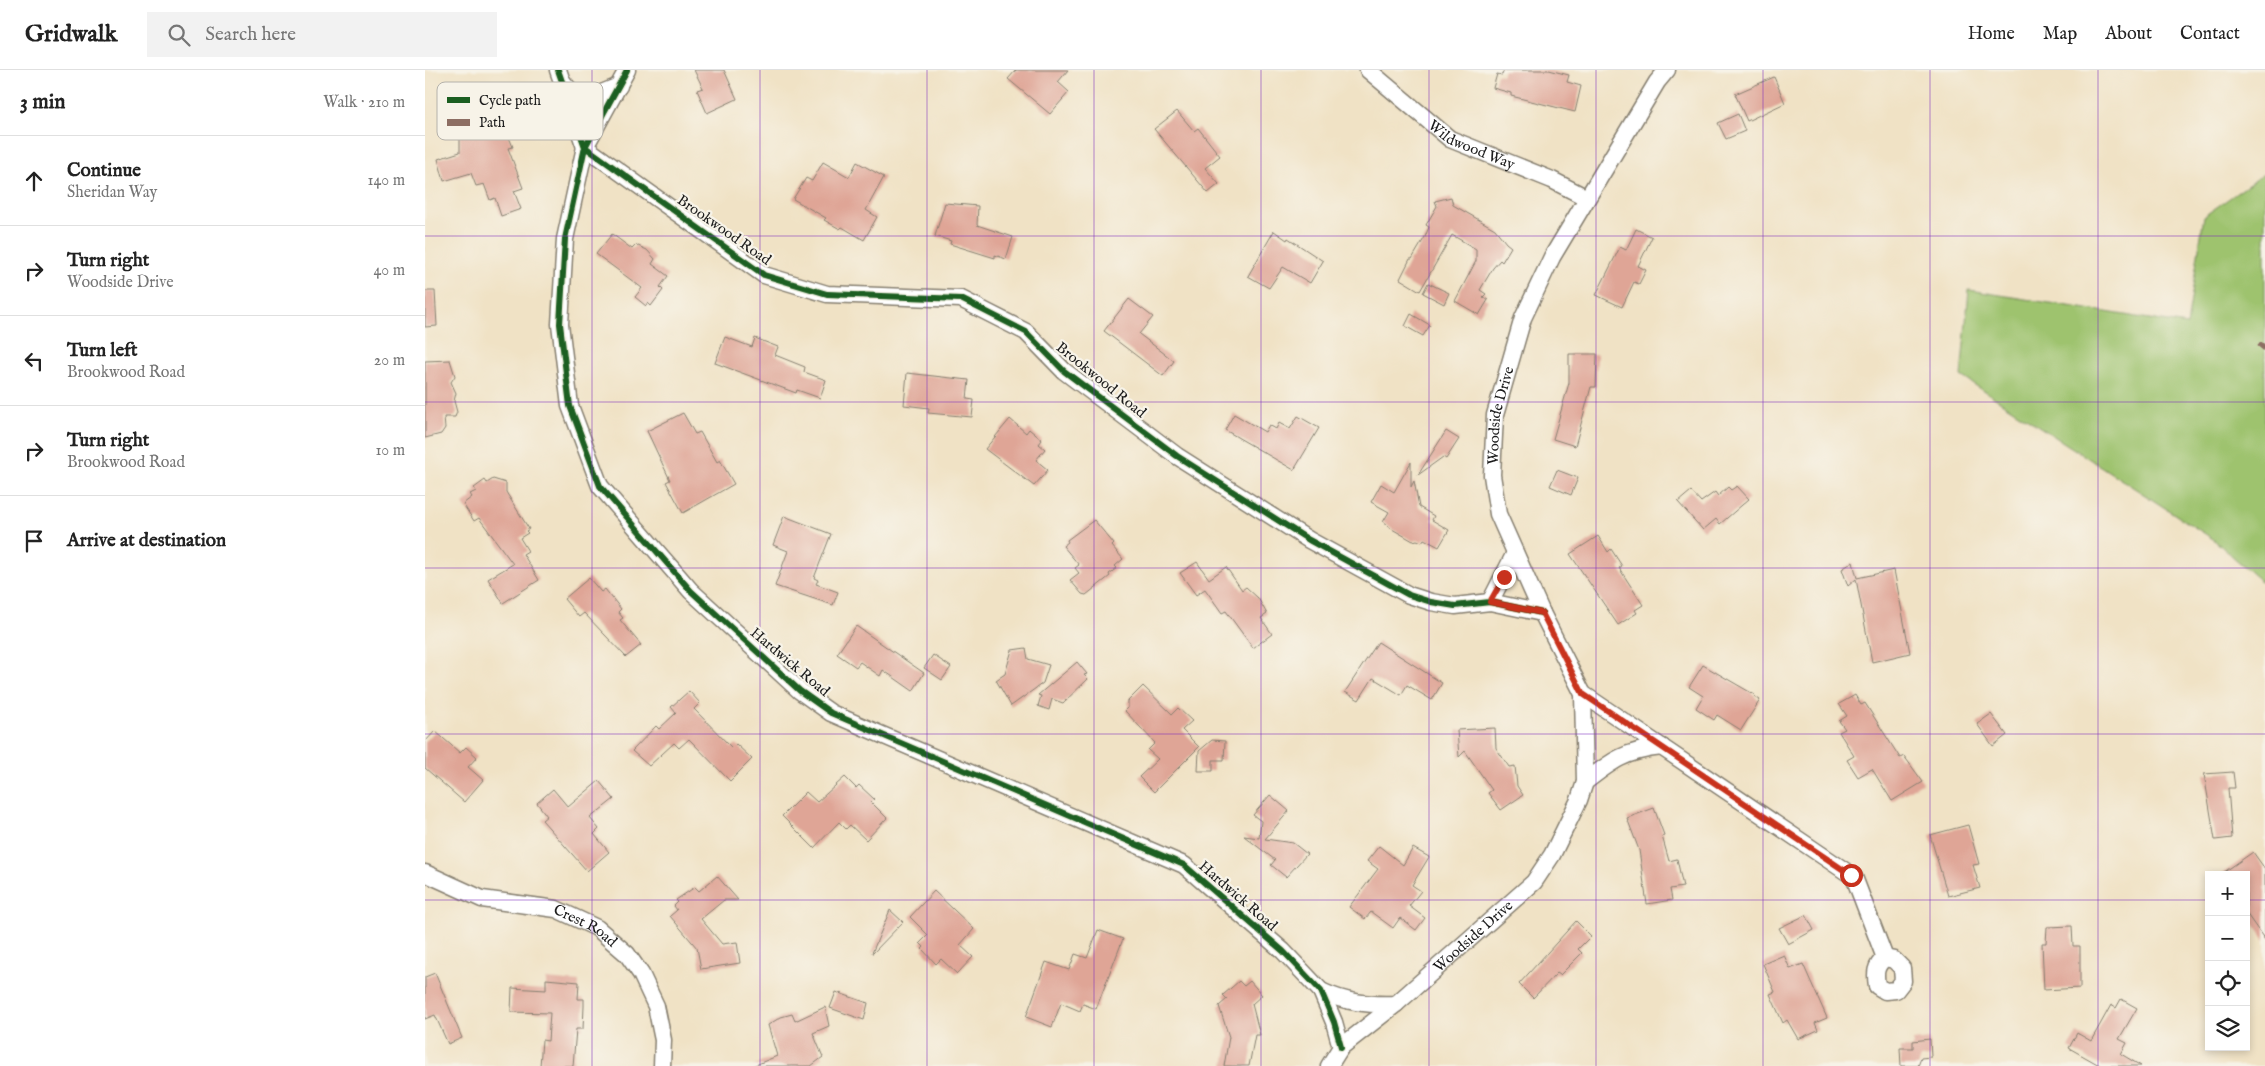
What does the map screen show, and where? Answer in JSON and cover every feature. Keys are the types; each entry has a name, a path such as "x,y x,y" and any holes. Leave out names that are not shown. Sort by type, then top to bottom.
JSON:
{"street":[{"name":"Hardwick Road","path":"603,115 627,70"},
{"name":"Wildwood Way","path":"1368,70 1450,139 1552,180 1587,198"},
{"name":"Woodside Drive","path":"1329,1066 1341,1047 1396,1004 1534,882 1552,855 1579,800 1585,782 1583,694 1542,613 1498,514 1492,475 1495,415 1523,318 1552,257 1657,82 1667,70"},
{"path":"603,92 619,86"},
{"path":"583,140 585,147"},
{"name":"Hardwick Road","path":"589,140 585,147 565,239 560,324 570,406 599,486 691,591 800,691 831,713 1184,865 1283,951 1321,990 1334,1022 1341,1047"},
{"name":"Brookwood Road","path":"585,147 764,275 827,294 961,299 1026,332 1064,371 1177,456 1309,540 1409,595 1431,602 1455,606 1490,602 1542,613"},
{"path":"1490,602 1515,553"},
{"path":"1583,694 1854,877 1885,958"},
{"path":"1585,782 1612,760 1638,750 1662,747"},
{"name":"Crest Road","path":"425,872 431,877 482,899 556,909 597,928 627,954 641,974 656,1006 663,1040 662,1066"},
{"path":"1321,990 1340,1000 1370,1005 1396,1004"}],"green space":[{"path":"2265,173 2265,585 2213,539 1961,376 1969,290 2187,325 2204,216"}],"building":[{"path":"694,70 724,70 737,99 707,113 697,90 703,88"},
{"path":"1016,70 1068,70 1058,82 1069,92 1050,114 1008,79"},
{"path":"1504,70 1549,70 1569,75 1567,82 1581,86 1575,112 1511,96 1511,93 1493,88 1497,74 1502,75"},
{"path":"1774,77 1785,103 1747,121 1735,94"},
{"path":"1177,111 1194,131 1198,128 1220,156 1205,168 1219,184 1208,193 1154,129"},
{"path":"1738,114 1745,131 1726,139 1718,123"},
{"path":"460,140 510,140 513,147 508,148 523,188 514,191 521,209 501,216 495,198 490,200 484,184 476,186 471,173 444,181 438,159 460,152"},
{"path":"823,162 849,177 857,162 884,177 866,210 877,217 864,240 842,227 840,229 824,220 826,218 793,199 806,178 812,181"},
{"path":"1451,197 1453,205 1495,229 1511,247 1502,262 1500,260 1493,268 1480,290 1486,294 1483,297 1488,300 1479,315 1455,301 1476,261 1476,249 1452,235 1420,291 1400,279 1410,259 1412,259 1425,237 1429,227 1426,225 1437,206 1435,201"},
{"path":"945,203 978,206 977,225 1013,237 1006,259 995,255 995,258 950,244 951,241 935,236"},
{"path":"1636,229 1652,237 1638,266 1646,270 1639,284 1634,282 1622,307 1596,295 1620,247 1626,250"},
{"path":"1274,231 1323,261 1310,283 1283,267 1269,288 1248,276"},
{"path":"612,234 632,249 636,245 647,250 655,259 652,264 668,276 660,287 663,290 651,306 648,303 646,306 635,297 642,288 596,254"},
{"path":"1428,283 1449,293 1444,304 1423,293"},
{"path":"425,291 435,291 437,326 425,327"},
{"path":"1129,299 1153,317 1139,334 1174,361 1163,376 1104,331"},
{"path":"1411,314 1430,325 1423,336 1405,326"},
{"path":"725,337 752,347 755,338 778,347 775,355 805,367 804,372 826,380 820,398 797,390 796,393 715,363"},
{"path":"1569,354 1597,354 1596,387 1591,387 1575,446 1553,439 1569,383"},
{"path":"450,360 455,376 451,382 456,393 454,401 457,412 455,417 444,417 445,428 441,434 425,438 425,361"},
{"path":"907,373 969,380 967,399 974,400 972,417 928,413 929,408 904,405"},
{"path":"683,413 695,434 700,432 717,462 720,460 734,484 683,513 666,482 670,480 647,431"},
{"path":"1234,414 1265,432 1269,425 1276,429 1279,423 1290,429 1298,416 1319,428 1294,470 1225,430"},
{"path":"1010,419 1026,433 1029,429 1042,440 1039,444 1045,449 1036,460 1048,470 1034,486 985,449"},
{"path":"1446,431 1459,439 1446,459 1443,457 1418,475"},
{"path":"1411,462 1411,487 1414,481 1419,507 1434,516 1432,520 1449,530 1439,547 1424,539 1422,542 1413,541 1392,529 1383,522 1389,512 1371,502 1381,484 1394,492"},
{"path":"1557,470 1578,478 1571,495 1550,486"},
{"path":"493,479 506,483 506,492 529,529 526,531 528,533 520,538 528,551 523,554 539,580 503,603 488,579 513,564 479,518 474,521 463,504 472,497 470,494 476,491 474,488 485,480 487,483"},
{"path":"1737,486 1749,499 1720,524 1716,519 1703,530 1678,502 1691,491 1701,502 1715,492 1718,496 1728,487 1731,490"},
{"path":"784,516 831,534 814,578 818,580 816,584 838,592 833,605 775,586 788,551 773,545"},
{"path":"1094,520 1114,544 1112,546 1123,559 1115,566 1117,568 1109,574 1110,576 1086,595 1082,594 1070,580 1079,573 1075,568 1079,565 1063,546 1068,542 1067,540"},
{"path":"1598,536 1608,552 1611,549 1622,566 1619,568 1643,605 1635,610 1637,613 1618,625 1570,554"},
{"path":"1197,562 1209,579 1226,567 1242,590 1246,587 1258,598 1267,614 1261,618 1272,634 1253,648 1226,611 1222,613 1205,589 1196,595 1180,573"},
{"path":"1853,562 1857,578 1894,570 1910,653 1872,662 1856,579 1848,586 1842,569"},
{"path":"589,578 601,592 605,589 621,609 618,612 623,618 620,620 641,645 626,657 584,613 579,617 564,599"},
{"path":"856,626 924,673 913,691 883,670 880,676 860,662 856,667 837,654"},
{"path":"1378,642 1442,683 1432,700 1407,685 1401,695 1373,678 1359,700 1345,692"},
{"path":"1026,648 1028,659 1049,665 1043,683 1011,706 996,680 1005,674 1012,650"},
{"path":"933,655 951,667 942,680 924,668"},
{"path":"1077,662 1087,674 1084,675 1088,679 1063,703 1052,699 1049,710 1038,706 1041,696 1038,695"},
{"path":"1703,665 1755,695 1760,700 1741,730 1717,715 1714,720 1696,708 1703,696 1689,687"},
{"path":"1143,686 1172,714 1178,708 1192,721 1182,730 1199,747 1154,792 1139,777 1158,759 1148,750 1155,743 1125,711 1128,708 1128,701"},
{"path":"689,691 700,703 694,709 732,748 736,744 752,759 730,781 689,739 679,748 674,743 649,766 632,751 656,726 659,729 676,713 671,707"},
{"path":"1855,695 1861,705 1865,703 1900,758 1904,756 1923,782 1892,801 1872,769 1858,777 1847,760 1854,756 1839,732 1845,729 1839,721 1847,716 1839,704"},
{"path":"1991,714 2007,735 1993,746 1977,724"},
{"path":"1495,728 1496,748 1509,767 1515,766 1517,786 1523,795 1501,810 1488,793 1492,790 1465,751 1459,757 1457,730"},
{"path":"435,731 460,753 466,747 477,757 468,767 483,780 464,802 425,768 425,742"},
{"path":"1212,740 1225,741 1224,760 1213,760 1213,771 1198,771 1199,751"},
{"path":"2233,772 2235,788 2228,788 2232,838 2215,840 2204,774"},
{"path":"845,777 856,788 859,785 874,799 871,802 887,818 866,840 850,825 846,829 839,822 814,848 782,816 806,792 817,802"},
{"path":"599,781 614,799 590,818 599,829 594,834 609,852 587,871 542,820 547,816 537,803 553,789 568,807"},
{"path":"1270,795 1289,811 1265,839 1293,843 1307,854 1286,877 1271,865 1275,860 1244,836 1259,838 1261,821 1253,815"},
{"path":"1654,808 1664,835 1662,836 1669,861 1677,859 1683,887 1670,889 1672,900 1647,904 1639,850 1627,818"},
{"path":"1968,825 1979,864 1973,865 1980,888 1948,896 1930,835"},
{"path":"1379,846 1403,865 1413,848 1429,857 1412,885 1421,891 1409,906 1425,918 1416,930 1400,918 1393,928 1371,912 1365,919 1349,907 1378,869 1367,861"},
{"path":"2253,852 2265,869 2265,940 2250,919 2250,871 2226,871"},
{"path":"717,876 738,900 724,900 701,919 722,944 737,942 740,963 701,969 697,948 670,916 677,910 674,906 678,902 676,900 695,887 699,891"},
{"path":"934,891 974,929 960,945 973,957 957,974 941,959 936,964 922,949 924,947 920,943 928,935 910,917"},
{"path":"890,910 903,922 872,953"},
{"path":"1806,915 1814,930 1788,944 1779,928"},
{"path":"1576,921 1591,936 1578,949 1582,953 1560,975 1557,973 1533,998 1519,984"},
{"path":"2072,926 2073,946 2080,946 2080,988 2044,990 2042,943 2046,943 2047,927"},
{"path":"1098,930 1123,939 1096,1009 1083,1004 1080,1011 1061,1003 1052,1027 1026,1017 1046,962 1069,970 1075,954 1087,958"},
{"path":"1784,955 1790,969 1803,964 1827,1018 1815,1023 1818,1030 1798,1039 1787,1020 1783,1023 1770,994 1775,992 1763,964"},
{"path":"435,973 462,1038 448,1044 435,1015 425,1019 425,977"},
{"path":"546,979 579,982 578,999 584,999 583,1029 576,1029 573,1066 540,1066 542,1040 548,1041 550,1013 511,1012 512,988 546,990"},
{"path":"1239,981 1244,986 1250,981 1262,995 1252,1004 1260,1035 1255,1035 1249,1066 1224,1066 1229,1037 1219,1006 1227,999 1223,995"},
{"path":"836,992 868,1003 864,1020 830,1008"},
{"path":"2121,999 2137,1008 2119,1039 2127,1043 2121,1054 2141,1066 2101,1066 2069,1048 2077,1033 2091,1041 2111,1005 2116,1008"},
{"path":"825,1007 829,1026 813,1033 823,1057 811,1066 753,1066 777,1056 768,1025 781,1017 792,1014 795,1021"},
{"path":"1930,1039 1931,1057 1921,1058 1918,1066 1901,1066 1900,1048 1913,1048 1913,1041"}],"marked path":[{"path":"2259,344 2265,349"}],"cycle path":[{"path":"558,70 562,82"},
{"path":"603,114 627,70"},
{"path":"583,140 585,147 764,275 827,294 961,299 1026,332 1064,371 1177,456 1309,540 1409,595 1431,602 1455,606 1490,602 1542,613"},
{"path":"589,140 585,147 565,239 560,324 570,406 600,486 691,591 800,691 831,713 1184,865 1283,951 1321,991 1334,1022 1341,1047"}],"route":[{"path":"1504,577 1490,602 1542,613 1583,694 1851,875"}]}
